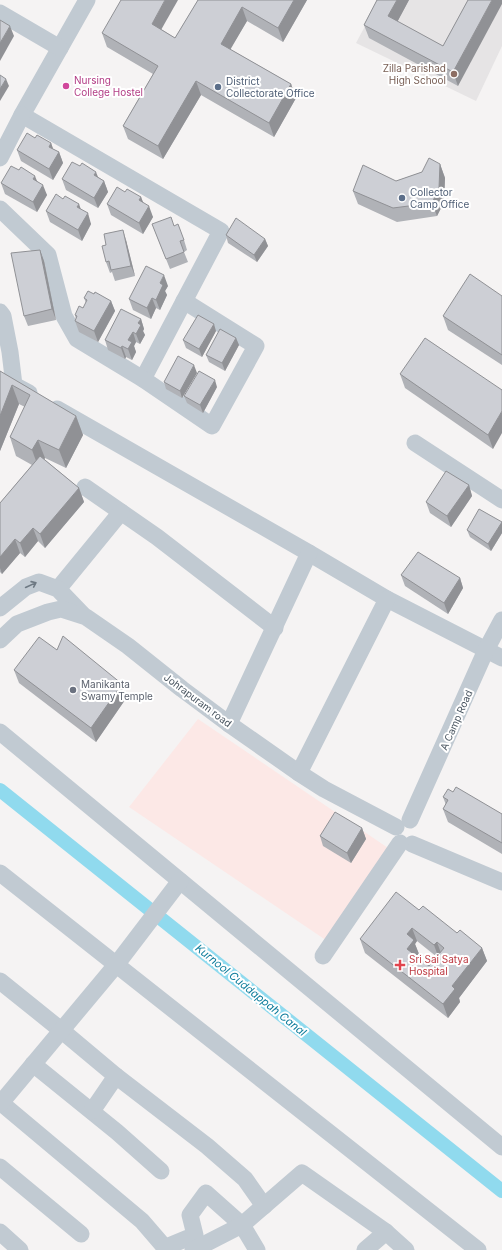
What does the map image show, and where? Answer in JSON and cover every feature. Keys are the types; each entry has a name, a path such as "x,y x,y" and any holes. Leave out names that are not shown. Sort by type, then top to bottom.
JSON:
{"street":[{"path":"0,158 22,115 87,0"},
{"path":"0,13 60,48"},
{"path":"22,115 221,231 143,379"},
{"path":"0,209 48,255 64,316 77,339 143,379 212,426 256,346 184,302"},
{"path":"0,312 3,316 10,352 14,385 387,599 502,658"},
{"path":"415,443 502,500"},
{"path":"85,487 157,537 275,628"},
{"path":"58,589 121,512"},
{"path":"229,724 309,553"},
{"path":"0,608 26,587 39,582 58,589 86,617"},
{"path":"299,773 387,599"},
{"name":"Johrapuram road","path":"0,640 17,624 48,612 61,609 86,617 128,646 229,724 324,789 405,834 502,882"},
{"name":"A Camp Road","path":"323,956 405,834 486,650 502,620"},
{"path":"0,732 502,1147"},
{"path":"0,873 478,1250"},
{"path":"180,881 116,965 0,1103 142,1221 166,1249 195,1235 190,1216 206,1193 242,1225 257,1250"},
{"path":"0,982 116,1076 207,1146 245,1179 264,1206"},
{"path":"33,1064 92,1111 161,1171"},
{"path":"92,1111 116,1076"},
{"path":"0,1167 81,1234"},
{"path":"194,1250 242,1225 302,1173 386,1232 406,1250"},
{"path":"0,1232 20,1250"},
{"path":"365,1250 386,1232"}],"shaded area":[{"name":"Zilla Parishad High School","path":"379,0 502,0 502,46 476,101 356,43"},
{"path":"198,719 397,854 336,947 129,807"}],"building":[{"name":"District Collectorate Office","path":"121,0 165,0 152,24 175,38 198,0 294,0 278,28 242,7 221,44 291,84 269,123 196,81 158,146 123,126 158,66 102,33"},
{"path":"377,0 397,0 388,16 443,46 468,0 492,0 453,72 364,25"},
{"path":"0,20 10,26 0,43"},
{"path":"0,75 6,79 0,89"},
{"path":"27,133 35,138 37,135 51,143 49,147 59,152 49,169 17,150"},
{"path":"429,158 440,164 439,188 432,203 393,208 353,191 363,165 396,181 422,172"},
{"path":"72,162 80,166 82,163 96,172 94,175 104,181 94,198 62,179"},
{"path":"11,166 19,170 21,167 35,176 33,179 43,185 33,202 1,183"},
{"path":"117,187 125,192 127,189 141,197 139,200 149,206 139,223 107,204"},
{"path":"56,194 63,199 65,196 79,204 77,207 88,213 78,230 46,211"},
{"path":"171,217 174,226 178,224 184,240 180,241 184,252 166,259 152,224"},
{"path":"236,218 265,239 254,255 226,235"},
{"path":"123,230 131,266 111,270 109,261 106,262 102,246 106,245 104,234"},
{"path":"40,250 52,309 24,316 11,253"},
{"path":"146,266 164,275 160,283 163,285 156,300 152,298 147,308 129,299"},
{"path":"470,274 502,296 502,355 443,316"},
{"path":"88,291 94,294 95,292 111,301 94,331 75,321 77,316 75,315 79,306 83,308 87,300 84,298"},
{"path":"121,309 141,319 138,323 141,325 136,334 133,332 128,340 132,342 128,349 122,346 121,348 105,340"},
{"path":"198,315 214,324 199,349 183,340"},
{"path":"220,329 236,338 222,363 206,355"},
{"path":"425,338 502,390 502,411 488,435 400,374"},
{"path":"178,356 194,365 180,391 164,382"},
{"path":"0,371 76,416 59,450 38,440 32,450 10,437 30,395 12,385 0,416"},
{"path":"199,371 215,380 200,405 184,396"},
{"path":"40,456 79,488 40,534 33,528 20,543 15,539 0,557 0,503"},
{"path":"446,471 469,485 447,516 426,502"},
{"path":"479,509 502,522 488,544 467,530"},
{"path":"418,552 460,578 444,603 401,575"},
{"name":"Manikanta Swamy Temple","path":"63,636 122,684 91,728 14,670 39,637 57,650"},
{"path":"456,787 502,814 502,843 443,809 448,800 443,797 448,789 453,792"},
{"path":"335,812 362,828 347,853 320,836"},
{"path":"396,892 419,910 423,906 457,933 460,930 482,948 452,986 455,989 443,1004 360,939","holes":["412,928 434,945 437,942 444,948 429,966 407,949 414,940 407,934"]}],"waterway":[{"name":"Kurnool Cuddappah Canal","path":"0,790 502,1191"}],"place":[{"name":"Zilla Parishad High School","path":"454,74"},
{"name":"Nursing College Hostel","path":"66,86"},
{"name":"District Collectorate Office","path":"218,87"},
{"name":"Collector Camp Office","path":"402,198"},
{"name":"Manikanta Swamy Temple","path":"73,690"},
{"name":"Sri Sai Satya Hospital","path":"400,965"}]}
